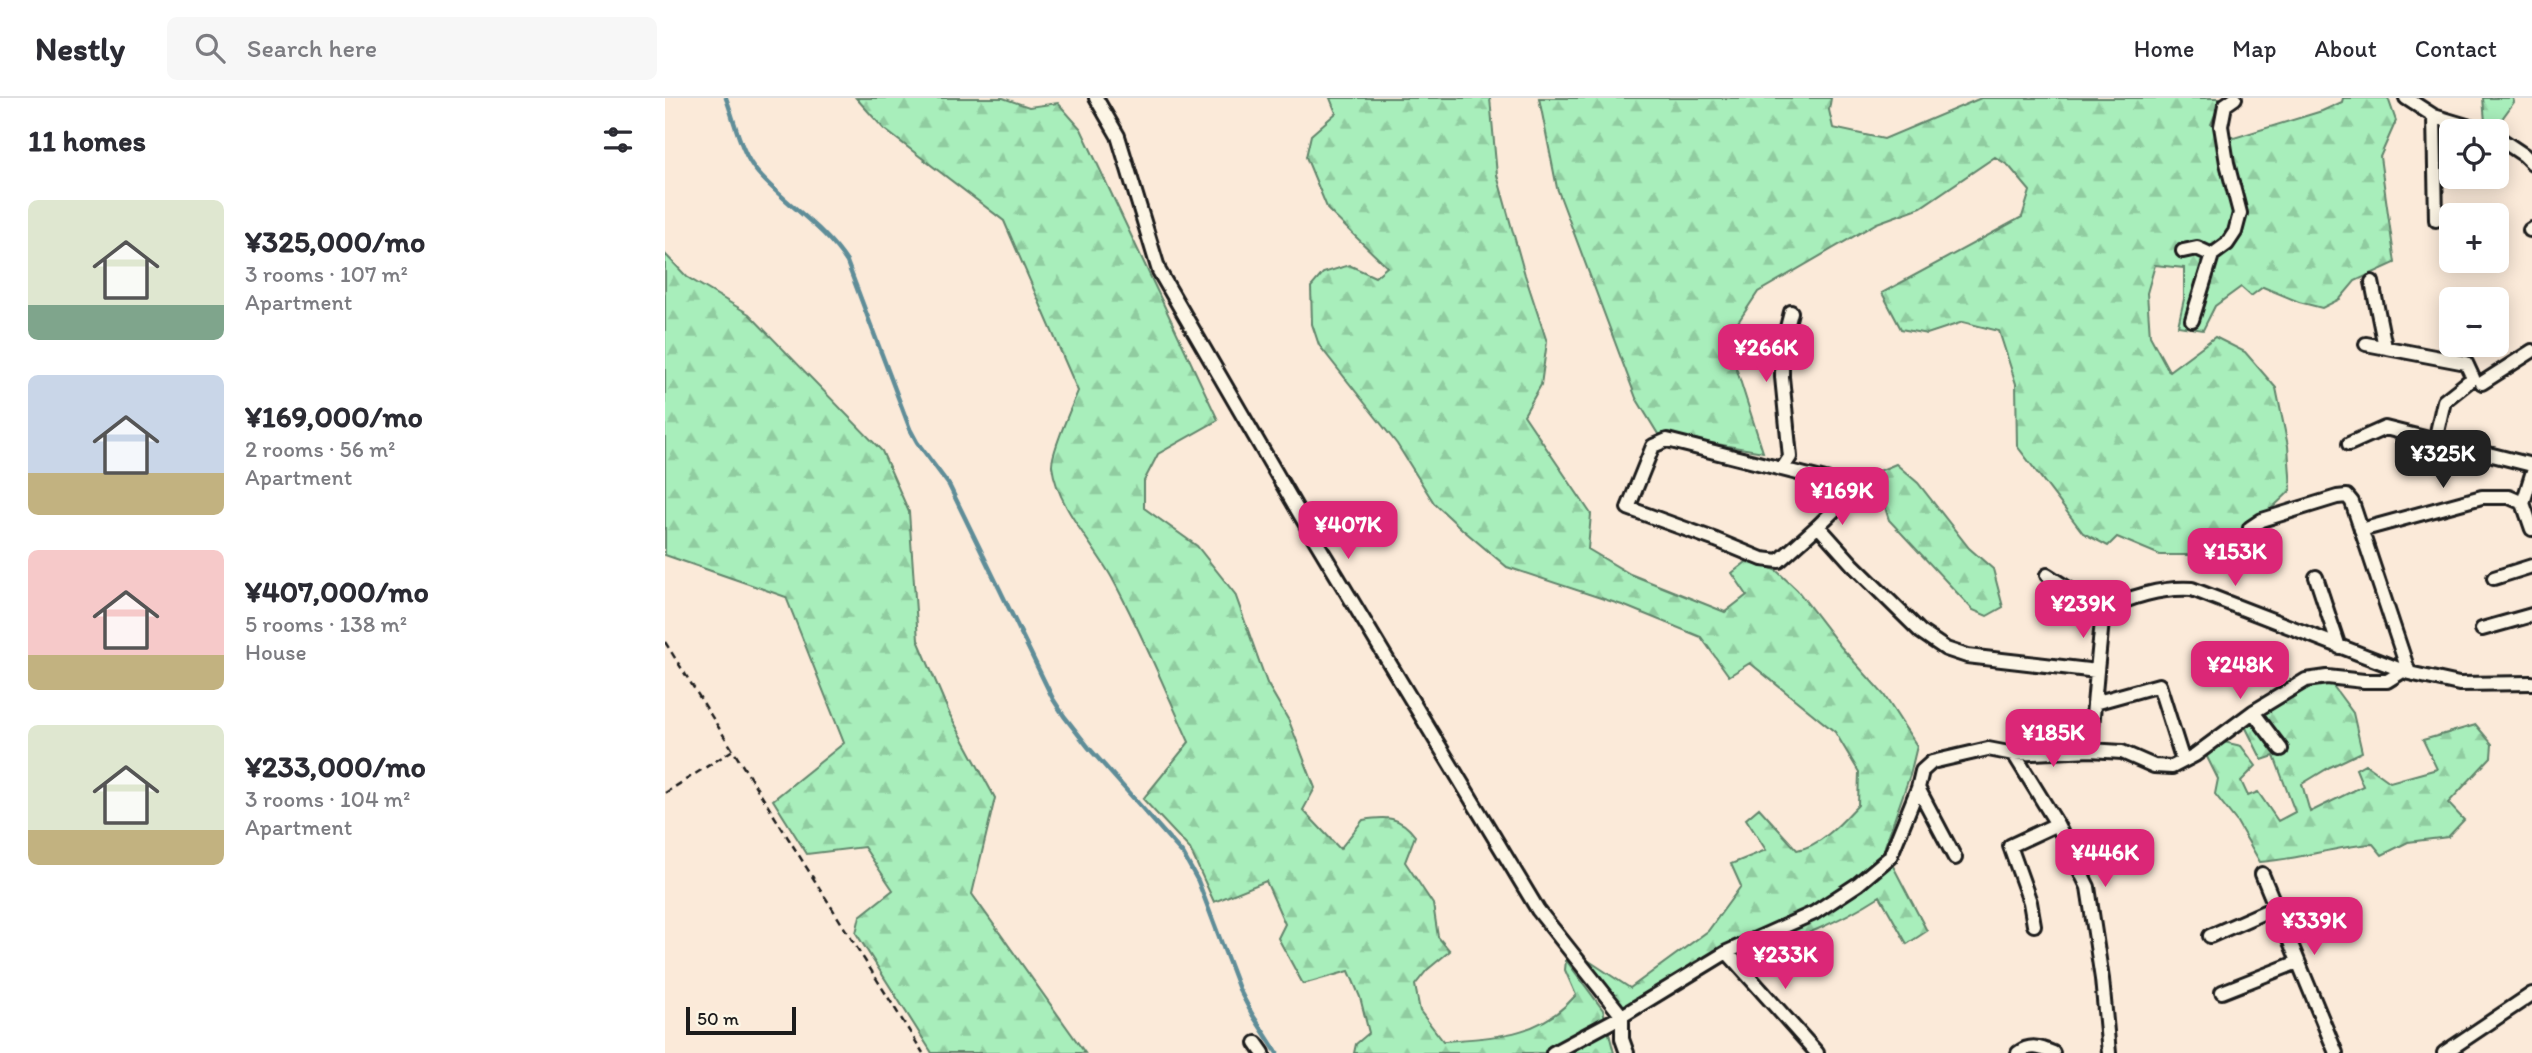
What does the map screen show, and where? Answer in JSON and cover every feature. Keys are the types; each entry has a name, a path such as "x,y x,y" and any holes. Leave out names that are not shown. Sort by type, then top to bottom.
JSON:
{"street":[{"path":"1096,98 1118,136 1159,271 1305,523 1538,910 1622,1016 1622,1039 1627,1053"},
{"path":"2192,320 2212,255 2227,244 2235,232 2240,213 2221,126 2225,106 2235,98"},
{"path":"2406,98 2434,116 2444,119"},
{"path":"2434,116 2436,220"},
{"path":"2509,145 2532,163"},
{"path":"2183,251 2197,248 2212,255"},
{"path":"2372,282 2385,347"},
{"path":"1782,469 1790,457 1782,377 1783,347 1791,312"},
{"path":"2366,344 2466,363 2473,378 2444,401 2435,441"},
{"path":"2482,383 2532,351"},
{"path":"2349,444 2385,428 2532,465"},
{"path":"1667,440 1857,488 1818,526 1779,561 1762,559 1628,508 1653,446 1667,440"},
{"path":"2532,474 2527,508 2532,529"},
{"path":"2249,528 2262,520 2347,496 2352,502 2406,672"},
{"path":"2361,530 2482,497 2509,497 2527,508"},
{"path":"1818,526 1921,632 1946,649 1967,656 2097,671"},
{"path":"2494,578 2532,566"},
{"path":"2047,575 2103,611"},
{"path":"2316,577 2339,647"},
{"path":"2103,611 2173,588 2192,589 2406,672 2459,684 2532,683"},
{"path":"2090,750 2103,611"},
{"path":"2481,629 2532,615"},
{"path":"1553,1053 1622,1016 1727,952 1814,913 1858,884 1890,857 1918,788 1922,771 1932,761 1988,749 2014,754 2090,750 2122,752 2154,766 2172,767 2195,755 2253,712 2306,680 2327,677 2387,681 2406,672"},
{"path":"2094,703 2159,685 2183,761"},
{"path":"2253,712 2281,749"},
{"path":"2014,754 2057,824 2088,887 2102,979 2109,1053"},
{"path":"1918,788 1955,858"},
{"path":"2034,925 2030,902 2010,846 2057,824"},
{"path":"2262,874 2336,1053"},
{"path":"2210,936 2276,907"},
{"path":"1727,952 1817,1053"},
{"path":"2222,992 2298,962"},
{"path":"2444,1053 2532,994"},
{"path":"2018,1053 2026,1048 2040,1047 2053,1053"}],"path":[{"path":"665,642 923,1053"},
{"path":"665,793 733,750"}],"green space":[{"path":"856,98 1003,98 1029,107 1058,103 1081,129 1218,420 1158,454 1144,481 1144,508 1197,546 1235,594 1267,683 1289,721 1315,788 1303,810 1340,849 1363,820 1392,819 1404,824 1415,836 1405,862 1433,904 1438,937 1450,951 1427,970 1415,985 1420,1011 1443,1041 1498,1036 1532,1027 1547,1019 1576,995 1565,970 1566,960 1603,1010 1614,1053 1354,1053 1356,1044 1369,1033 1360,997 1349,971 1303,984 1278,938 1285,924 1266,881 1214,902 1190,849 1143,799 1189,742 1123,598 1068,510 1055,481 1052,466 1055,450 1078,391 1004,221 884,129"},
{"path":"1330,98 1490,98 1497,175 1547,342 1541,385 1524,415 1591,514 1588,549 1630,574 1725,612 1747,595 1732,573 1750,559 1777,571 1797,590 1841,647 1884,695 1917,746 1910,775 1884,849 1927,931 1907,944 1880,896 1833,922 1749,954 1728,945 1622,1009 1583,957 1630,988 1708,931 1741,886 1731,864 1766,850 1746,819 1759,808 1797,850 1806,848 1830,832 1858,805 1859,772 1835,732 1750,663 1729,676 1701,637 1625,606 1507,567 1434,503 1397,444 1319,345 1312,324 1311,287 1323,273 1349,265 1375,277 1387,267 1328,210 1306,157 1311,135 1336,113"},
{"path":"1539,98 1831,98 1829,110 1833,128 1884,139 1981,98 2222,98 2211,124 2234,138 2322,111 2342,102 2343,98 2388,98 2396,121 2380,157 2395,263 2355,281 2340,299 2322,308 2263,287 2251,296 2241,287 2215,306 2203,330 2178,326 2184,299 2184,268 2155,265 2147,293 2150,336 2169,371 2215,337 2245,352 2276,388 2288,446 2291,490 2236,542 2194,555 2160,555 2117,537 2108,546 2083,533 2017,446 2016,384 1999,331 1963,322 1927,334 1901,329 1882,293 2022,217 2030,191 2009,166 1995,157 1921,207 1877,223 1758,292 1727,339 1763,452 1658,434 1636,398 1557,188"},
{"path":"2483,98 2513,98 2514,102 2502,119 2485,119"},
{"path":"665,254 687,277 749,314 882,451 909,512 918,640 950,715 995,798 972,894 1085,1053 932,1053 856,933 860,916 893,890 864,847 807,854 773,800 844,743 786,597 665,555"},
{"path":"1896,464 1918,483 1969,548 1993,569 2003,607 1987,616 1973,610 1889,520 1877,482 1879,471"},
{"path":"2331,683 2353,713 2362,752 2302,784 2310,812 2363,786 2356,769 2365,764 2390,782 2437,769 2423,740 2476,725 2492,744 2491,757 2448,803 2464,820 2448,837 2408,842 2382,855 2373,844 2260,862 2237,822 2215,794 2218,779 2206,755 2224,742 2241,746 2256,766 2241,781 2248,796 2258,792 2278,821 2295,812 2274,756 2262,760 2245,726 2310,686"}],"waterway":[{"path":"726,98 752,165 769,185 827,237 847,262 910,429 949,485 1053,699 1089,748 1183,854 1198,881 1239,989 1277,1053"}]}
